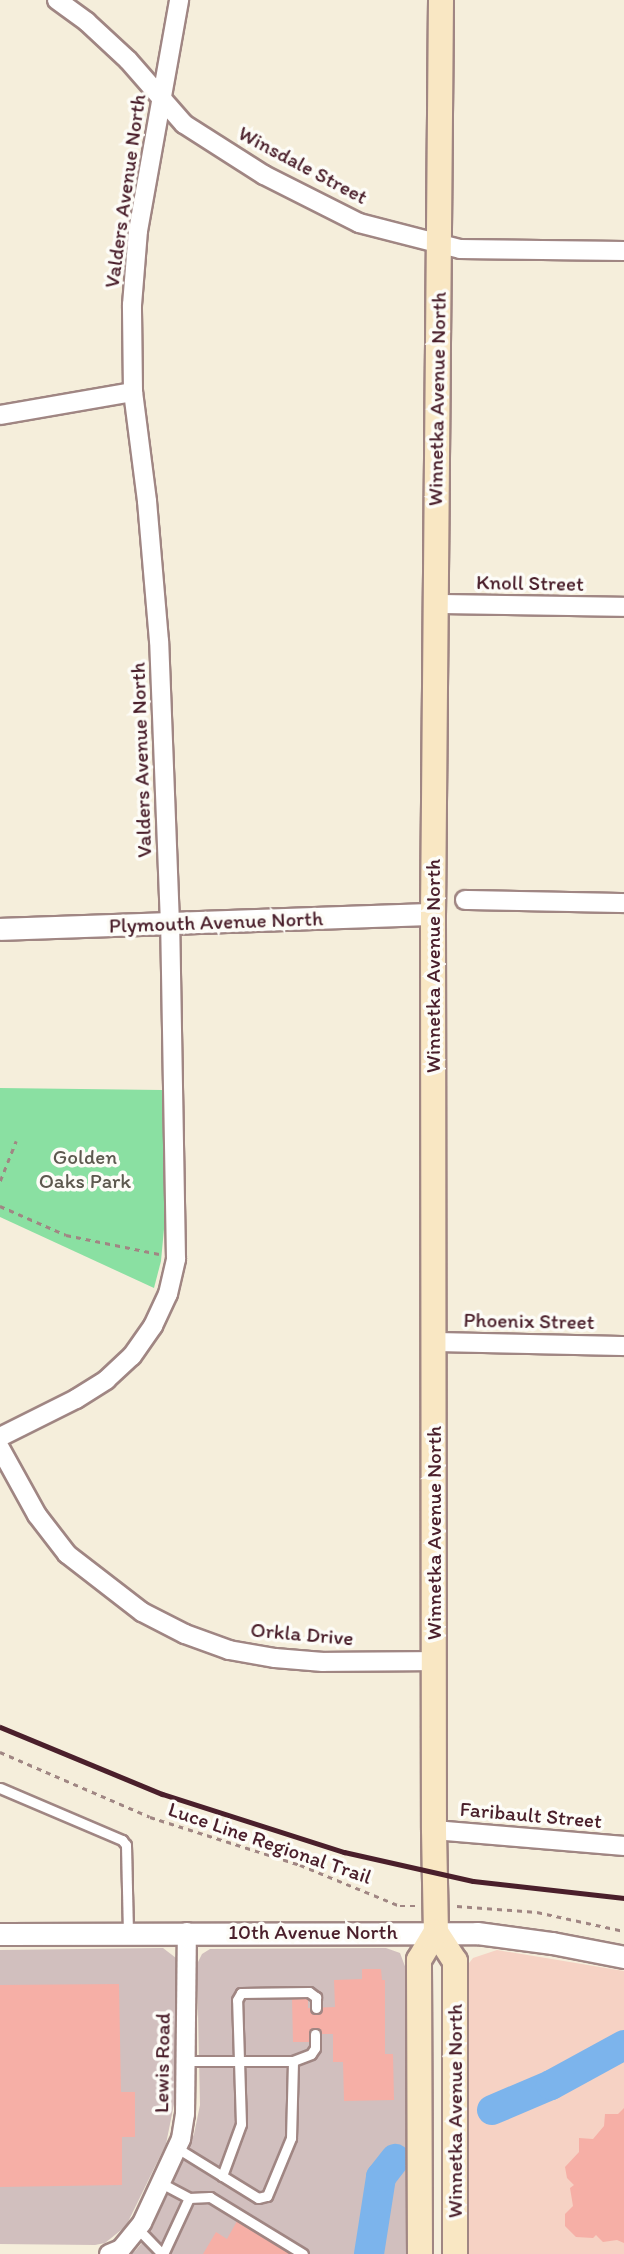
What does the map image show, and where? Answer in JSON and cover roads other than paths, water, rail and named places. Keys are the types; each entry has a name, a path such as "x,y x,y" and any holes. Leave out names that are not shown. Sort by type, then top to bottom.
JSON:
{"main road":[{"name":"Winnetka Avenue North","path":"420,2254 419,1960 436,1932 433,914 441,0"},
{"name":"Winnetka Avenue North","path":"436,1932 455,1961 456,2254"}],"street":[{"name":"Winsdale Street","path":"57,0 87,22 184,124 264,174 359,223 460,249 624,251"},
{"name":"Valders Avenue North","path":"0,1437 76,1399 106,1380 132,1356 153,1326 168,1294 176,1259 170,925 157,605 133,392 132,305 138,231 179,0"},
{"path":"0,415 133,392"},
{"name":"Knoll Street","path":"435,604 624,607"},
{"path":"465,900 624,903"},
{"name":"Plymouth Avenue North","path":"0,929 433,914"},
{"name":"Phoenix Street","path":"434,1342 624,1346"},
{"name":"Orkla Drive","path":"0,1448 37,1515 67,1554 142,1612 229,1650 275,1658 323,1662 435,1661"},
{"name":"Faribault Street","path":"434,1830 624,1846"},
{"name":"Lewis Road","path":"109,2254 121,2249 138,2229 177,2148 185,2114 187,1932"},
{"name":"10th Avenue North","path":"0,1934 436,1932 515,1937 624,1957"}],"lane":[{"path":"0,1788 122,1840 126,1845 128,1933"},
{"path":"222,2176 242,2124 237,2000 241,1993 309,1992 316,1997 316,2008"},
{"path":"185,2062 293,2061 311,2054 315,2048 315,2034"},
{"path":"177,2148 258,2198 267,2196 291,2138 293,2061"},
{"path":"162,2183 189,2199 210,2197 303,2254"},
{"path":"138,2229 162,2254 189,2199"}],"waterway":[{"path":"492,2110 551,2085 624,2045"},
{"path":"369,2254 381,2177 395,2159"}],"railway":[{"path":"0,1727 162,1794 344,1852 473,1881 624,1898"}],"park label":[{"name":"Golden Oaks Park","path":"85,1169"}]}
